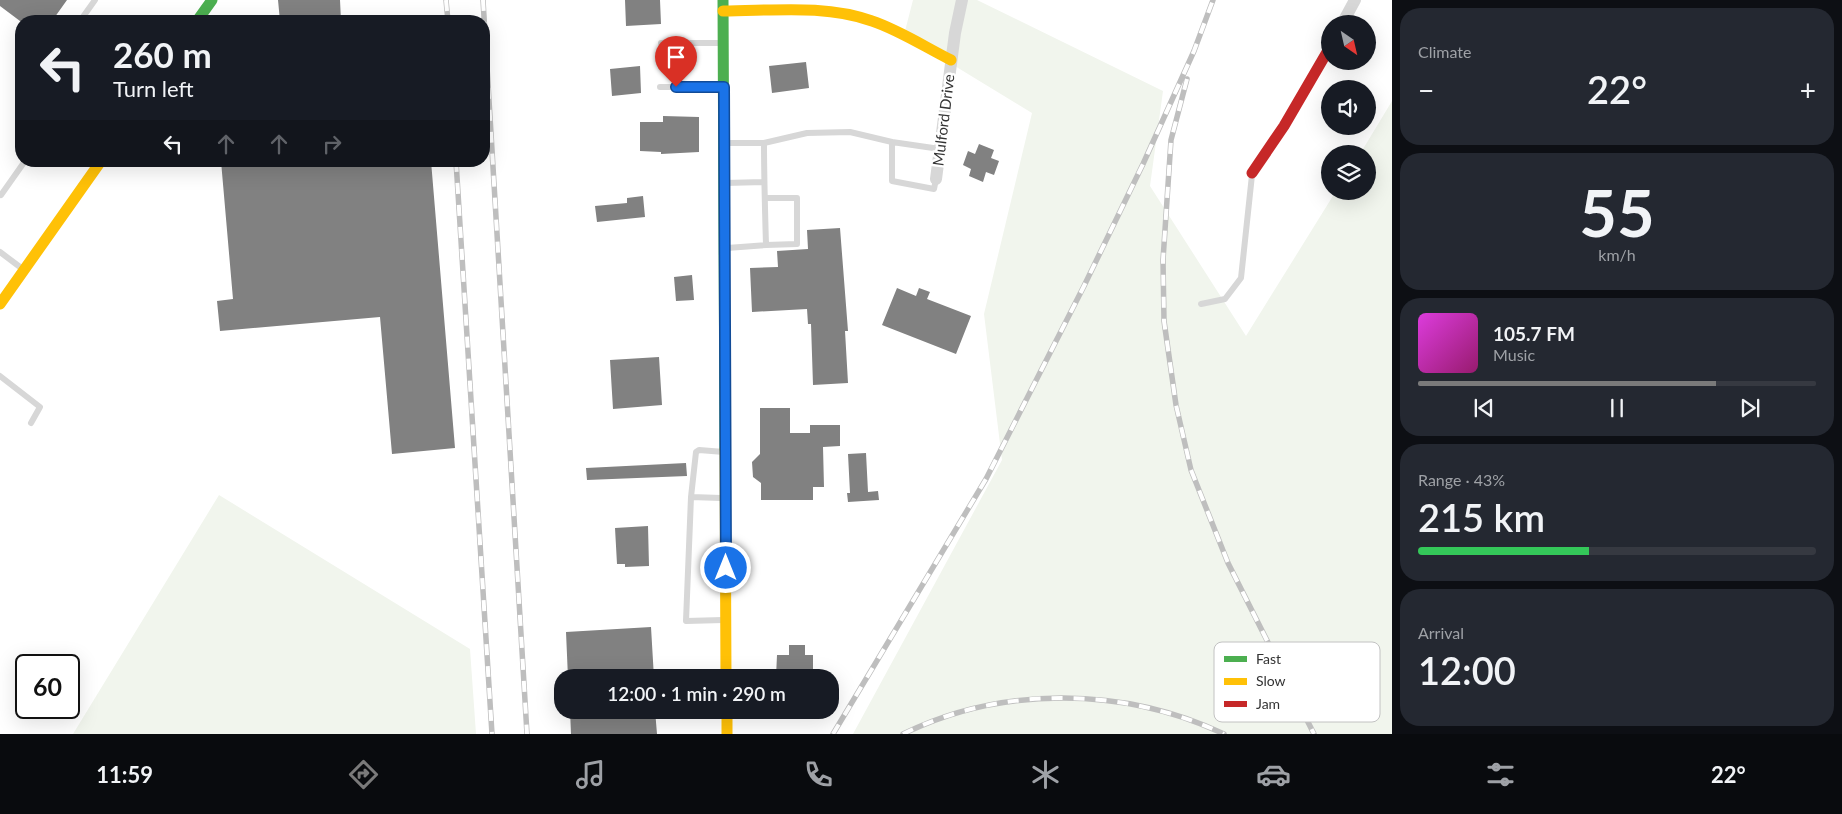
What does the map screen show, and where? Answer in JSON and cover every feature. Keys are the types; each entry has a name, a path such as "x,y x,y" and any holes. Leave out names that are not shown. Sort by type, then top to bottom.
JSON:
{"main road":[{"path":"201,15 211,0"},
{"name":"Mulford Drive","path":"723,5 827,11 852,15 873,21 951,60"},
{"path":"723,5 726,669"},
{"path":"1252,174 1284,126 1321,62"},
{"path":"0,304 97,167"},
{"path":"727,719 727,734"}],"street":[{"path":"951,60 962,0"},
{"path":"1346,15 1354,0"},
{"name":"Mulford Drive","path":"936,179 951,60"}],"lane":[{"path":"84,15 94,0"},
{"path":"660,43 723,43"},
{"path":"660,87 724,87"},
{"path":"724,142 764,143 807,133 850,132 892,142 940,149"},
{"path":"892,142 892,181 934,189 936,179"},
{"path":"764,143 766,245"},
{"path":"1,195 21,167"},
{"path":"1201,304 1225,299 1241,278 1252,174"},
{"path":"724,183 764,182"},
{"path":"724,249 797,244 797,198 765,198"},
{"path":"0,252 25,270"},
{"path":"0,376 40,407 31,423"},
{"path":"725,452 699,450 696,452 691,497 686,621 726,620"},
{"path":"691,497 725,498"}],"shaded area":[{"path":"913,0 977,0 1163,91 1150,186 1246,336 1330,200 1376,200 1376,145 1365,145 1371,135 1376,135 1376,128 1392,101 1392,734 853,734 1002,460 984,314 1032,113 904,35"},
{"path":"219,495 470,649 476,734 73,734"}],"building":[{"path":"0,0 67,0 56,15 15,15 15,17 0,6"},
{"path":"278,0 340,0 341,15 279,15"},
{"path":"625,0 660,0 661,24 626,26"},
{"path":"806,62 809,88 772,93 769,66"},
{"path":"640,66 641,93 612,96 610,69"},
{"path":"663,116 699,117 699,152 661,154 661,152 640,151 640,122 663,122"},
{"path":"979,144 994,150 991,158 999,161 994,175 986,172 983,182 969,176 971,169 963,165 968,151 975,154"},
{"path":"222,167 432,167 455,448 392,454 380,317 220,331 217,301 233,299"},
{"path":"643,196 645,217 597,222 595,206 627,203 627,198"},
{"path":"840,228 848,331 845,331 848,383 813,385 811,324 808,324 807,309 752,312 750,268 778,267 777,251 808,249 807,230"},
{"path":"692,275 694,300 676,301 674,277"},
{"path":"897,288 916,296 919,288 930,292 927,299 971,316 956,354 882,325"},
{"path":"659,357 662,405 613,409 610,360"},
{"path":"760,408 790,408 790,433 810,433 810,425 840,425 840,446 823,447 824,487 813,487 813,500 761,500 761,483 753,477 752,462 760,454"},
{"path":"866,453 868,492 878,491 879,500 848,502 847,493 850,493 848,454"},
{"path":"686,463 687,476 587,480 586,468"},
{"path":"648,526 649,566 625,567 625,564 617,564 615,528"},
{"path":"651,627 653,669 568,669 566,632"},
{"path":"789,645 805,645 805,655 813,655 813,669 776,669 777,655 789,655"},
{"path":"570,719 656,719 657,734 571,734"}],"railway":[{"path":"446,0 447,15"},
{"path":"483,0 484,15"},
{"path":"833,734 986,479 1084,286 1143,164 1194,51 1213,0"},
{"path":"1187,79 1171,140 1163,260 1164,321 1176,405 1191,470 1228,563 1268,642"},
{"path":"490,117 527,734"},
{"path":"456,167 492,734"},
{"path":"903,734 941,718 981,707 1022,700 1064,698 1105,700 1146,707 1186,718 1224,734"},
{"path":"1308,722 1314,734"}],"traffic: fast":[{"path":"201,15 212,0"},
{"path":"723,0 725,449"}],"traffic: slow":[{"path":"723,11 817,10 836,12 872,21 892,29 951,60"},
{"path":"0,304 97,167"},
{"path":"725,449 726,669"},
{"path":"727,719 727,734"}],"traffic: jam":[{"path":"1252,173 1284,126 1321,62"}],"route":[{"path":"676,87 724,87 726,568"}]}
